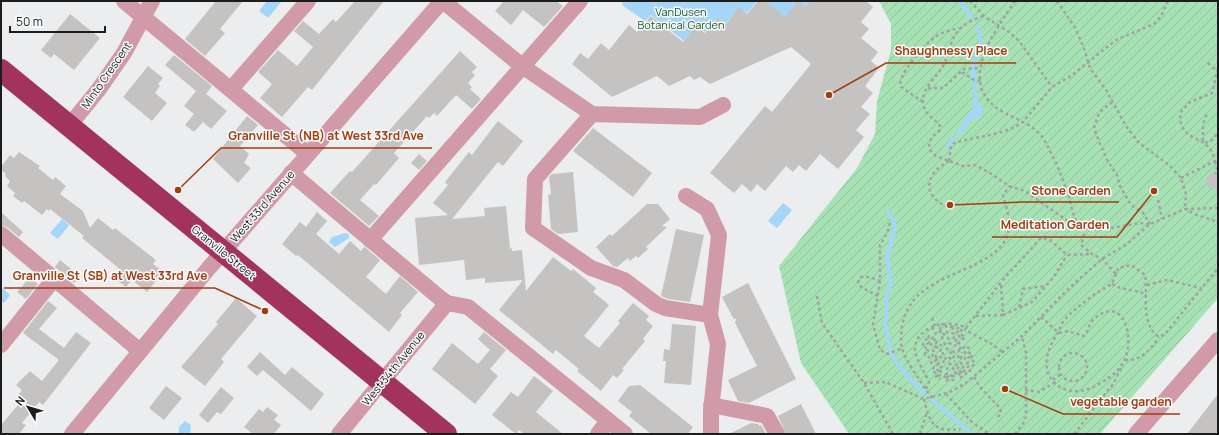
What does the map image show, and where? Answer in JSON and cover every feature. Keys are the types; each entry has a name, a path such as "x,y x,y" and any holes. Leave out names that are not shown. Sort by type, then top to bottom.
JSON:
{"highway":[{"name":"Granville Street","path":"1,70 446,434"}],"street":[{"path":"124,1 308,154"},
{"name":"Minto Crescent","path":"69,126 99,89 124,53 152,1"},
{"path":"231,89 308,1"},
{"path":"443,1 522,66 592,114 700,117 723,105"},
{"name":"West 33rd Avenue","path":"72,434 223,252 443,1"},
{"path":"370,240 580,1"},
{"path":"592,114 535,179 533,228 591,268 624,280 656,304 665,308 710,315"},
{"path":"291,173 447,303 468,307 625,434"},
{"path":"686,196 707,209 720,235 710,315 718,344 711,405 711,434"},
{"path":"1,234 140,351"},
{"path":"1,345 54,279"},
{"name":"West 34th Avenue","path":"339,434 447,303"},
{"path":"1136,434 1218,340"},
{"path":"711,405 767,416 776,434"},
{"path":"598,434 608,421"}],"path":[{"path":"970,1 983,16 1019,41 1052,87"},
{"path":"1015,1 983,54 980,68 985,96 991,104 1006,114 1033,127 1042,137 1068,194 1072,213 1078,223"},
{"path":"1057,1 1074,26 1084,48 1090,68 1126,126 1139,143 1169,165 1181,178 1186,194 1185,209"},
{"path":"949,161 951,146 954,143 997,133 1023,122 1052,87 1071,76 1099,52 1116,40 1154,24 1161,16 1168,1"},
{"path":"983,16 960,28 940,34 928,43 914,59 900,81 901,87 923,102 929,116 940,126 940,130 932,137 929,143 930,150 936,156 963,166 974,165 990,173 1009,186 1025,191 1069,222 1078,223 1086,228 1099,230 1140,223 1150,224"},
{"path":"923,102 928,88 943,66 949,44 960,28"},
{"path":"1208,63 1217,69 1216,82 1212,93 1190,102 1180,113 1182,126 1190,135 1204,142 1214,154 1217,169 1215,174"},
{"path":"928,88 943,88 964,69 980,68"},
{"path":"962,72 975,80 981,80"},
{"path":"1112,102 1099,113 1094,127 1096,134 1107,160 1117,175 1120,186 1131,205 1143,213 1150,224"},
{"path":"1204,142 1203,124 1207,113"},
{"path":"1204,142 1211,141 1218,133"},
{"path":"948,207 938,203 932,195 929,187 931,175 941,165 949,161"},
{"path":"1181,178 1215,161"},
{"path":"932,398 902,348 903,321 910,304 918,294 990,256 1004,241 1009,228 1007,210 1003,196 1009,186"},
{"path":"1158,200 1162,219"},
{"path":"864,383 885,382 924,399 946,394 974,377 1022,336 1067,290 1102,259 1128,244 1150,224 1185,209 1218,208"},
{"path":"1185,209 1218,222"},
{"path":"890,223 887,233 880,245 880,281 873,324 880,350 888,354 902,348"},
{"path":"1086,228 1081,245 1092,254 1102,259 1116,274"},
{"path":"966,328 1001,282 1041,238 1050,240 1067,255 1092,254"},
{"path":"975,316 1003,315 1032,302 1067,255"},
{"path":"1159,337 1154,333 1145,310 1147,285 1145,275 1131,265 1118,268 1112,284 1095,294 1071,314 1062,324 1047,353 1047,368 1054,381 1070,390 1082,391 1091,388 1112,375 1125,360 1136,359 1149,350 1159,337 1165,334 1218,268"},
{"path":"878,296 861,287 858,282 860,277 869,277 880,281"},
{"path":"1147,285 1167,280 1201,288"},
{"path":"1001,282 1003,315"},
{"path":"1112,284 1125,291 1132,290 1146,294"},
{"path":"1019,308 1023,289 1046,285"},
{"path":"817,296 822,322 864,383 892,434"},
{"path":"1041,317 1059,332 1068,331 1084,336 1095,318 1106,312 1117,313 1125,321 1128,336 1128,346 1125,360 1113,384 1074,434"},
{"path":"932,318 936,333 922,346 926,348 925,354 928,355 932,364"},
{"path":"926,389 929,382 915,352 916,347 921,337 942,323 955,323 966,328 965,330 992,344 1002,352"},
{"path":"942,323 943,327 939,331 943,331 944,334 941,335 947,349 951,352 949,358 951,360 955,355 953,346 949,343 946,326 962,330 961,333 965,337 963,342 958,344 963,350 964,366 960,370 962,373"},
{"path":"953,327 952,334 955,334 953,340 955,341 957,337 960,337 961,333"},
{"path":"956,331 961,333"},
{"path":"931,333 928,339 928,344 930,346 937,337"},
{"path":"1015,434 1026,419 1026,353 1022,336"},
{"path":"946,377 945,380 959,379 975,362 972,360 972,352 969,353 968,346 963,350 959,350 958,358"},
{"path":"926,350 938,352 945,358"},
{"path":"963,350 963,362"},
{"path":"938,352 945,358"},
{"path":"1070,353 1080,356 1088,365 1085,375 1076,380 1071,381 1066,379 1061,374 1061,360 1070,353"},
{"path":"940,379 936,377 945,358"},
{"path":"955,370 953,367 969,358 967,363 970,364 967,372"},
{"path":"951,377 951,374 946,374 948,365 955,361"},
{"path":"938,373 942,372"},
{"path":"938,373 946,377 951,377 967,372"},
{"path":"1025,390 1039,392 1061,374"},
{"path":"974,377 979,386 1000,408 1001,412 998,418"},
{"path":"946,394 972,422 989,434"},
{"path":"924,399 927,411 934,425 945,432 960,429"},
{"path":"920,434 927,411"}],"green space":[{"path":"879,1 1218,1 1218,298 1100,434 849,434 801,363 779,266 857,168 875,134 877,101 891,50 891,24"}],"water":[{"path":"267,1 282,1 268,18 259,11"},
{"name":"VanDusen Botanical Garden","path":"623,1 757,1 747,13 739,8 726,23 718,17 705,32 697,26 684,41 651,15 645,21 622,5"},
{"path":"765,1 810,1 805,7 785,18"},
{"path":"976,103 984,108 981,117 979,119 973,118 964,131 953,139 967,115 971,112 972,105"},
{"path":"783,203 792,210 777,228 768,221"},
{"path":"62,219 69,225 58,239 50,233"},
{"path":"345,233 349,234 349,238 335,247 329,242 332,237"},
{"path":"1,287 10,295 4,303 1,301"},
{"path":"185,421 191,425 190,434 179,434 179,427"}],"building":[{"path":"216,1 243,1 220,29 225,33 205,56 185,39"},
{"path":"355,1 384,1 312,90 308,87 282,117 260,98 272,84 258,72 278,50 297,66 313,47 294,31 303,21 319,34 333,19 336,22"},
{"path":"504,1 556,1 563,6 544,27 523,10 511,25 495,11"},
{"path":"758,1 765,1 785,17 798,1 805,7 810,1 866,1 873,7 861,22 869,29 861,38 878,52 871,61 879,68 865,86 873,93 861,107 870,114 856,130 864,137 838,169 820,154 806,171 799,165 793,172 786,166 765,191 757,184 751,192 742,184 734,193 710,173 765,106 772,112 811,64 791,47 710,84 700,77 694,80 690,76 669,86 657,76 612,97 572,64 580,53 588,59 601,43 609,50 629,25 637,32 651,16 683,42 696,26 705,33 718,17 726,24 739,7 747,14"},
{"path":"70,14 100,38 74,70 54,54 51,58 41,50"},
{"path":"460,51 477,67 472,72 475,75 468,83 472,87 470,89 481,99 472,109 456,95 437,116 434,113 429,118 427,116 394,153 399,158 376,185 374,184 360,200 379,216 369,226 330,193 350,171 352,172"},
{"path":"174,55 212,86 206,94 227,111 211,129 203,122 194,132 185,125 194,114 184,106 196,91 165,65"},
{"path":"148,66 163,78 158,84 160,86 155,93 167,103 152,121 123,97"},
{"path":"247,116 258,125 240,146 249,154 244,163 251,168 238,183 213,159"},
{"path":"498,121 523,141 503,166 498,162 452,219 485,216 484,208 506,206 510,249 512,248 512,251 522,250 526,291 553,257 571,271 573,269 596,288 593,292 609,305 584,336 599,348 620,323 618,321 633,303 649,316 646,320 653,326 643,339 645,341 622,369 624,370 617,378 613,375 601,391 577,371 579,369 556,350 553,354 499,310 523,280 485,283 485,278 466,280 464,260 419,265 415,218 448,215 433,203 448,185 445,182 469,152 472,155"},
{"path":"593,128 652,173 633,197 573,151"},
{"path":"19,152 40,166 38,168 53,180 55,177 66,186 60,194 83,211 90,228 98,218 113,230 115,228 156,260 153,264 163,272 147,292 132,280 126,287 114,278 121,270 82,238 84,236 50,209 49,211 47,209 42,215 24,201 22,203 13,196 15,193 7,186 10,181 5,176 6,174 1,170 1,167 10,155 14,158"},
{"path":"419,154 427,161 419,170 411,163"},
{"path":"573,172 578,232 558,234 551,229 548,195 551,194 549,177 552,174"},
{"path":"1211,173 1218,174 1218,190 1208,187 1206,179"},
{"path":"647,204 658,204 670,219 662,226 667,227 646,247 648,249 638,258 636,256 630,261 628,258 617,267 613,266 596,247 610,234 612,236"},
{"path":"1,212 23,232 19,237 7,227 1,225"},
{"path":"317,212 327,221 316,234 339,254 350,241 361,251 364,247 366,248 380,260 366,277 386,294 400,276 418,292 400,313 402,315 389,332 298,255 296,256 282,244 300,222 306,227"},
{"path":"676,229 704,235 690,302 668,299 661,296"},
{"path":"60,260 80,276 74,283 55,267"},
{"path":"30,277 38,284 26,299 17,292"},
{"path":"748,283 796,379 749,403 738,401 728,380 757,366 735,323 736,319 733,318 722,297"},
{"path":"236,298 257,316 221,359 224,362 205,386 181,367 218,324 216,322"},
{"path":"48,301 57,308 39,329 64,348 76,332 91,343 43,405 39,402 22,423 26,425 19,434 1,434 1,425 18,405 13,401 22,390 16,385 30,371 42,381 59,360 23,333"},
{"path":"672,324 696,326 691,385 664,383 666,361 663,361 664,349 670,350"},
{"path":"484,332 506,350 490,369 498,376 475,404 432,369 452,343 478,364 490,350 478,339"},
{"path":"260,352 285,375 292,367 324,394 311,411 263,370 257,376 247,367"},
{"path":"534,376 553,391 536,412 563,434 524,434 519,430 516,434 492,415 511,392 518,397"},
{"path":"640,385 693,427 688,434 651,434 629,416 632,412 618,401 629,386"},
{"path":"166,386 182,398 164,420 149,408"},
{"path":"221,387 234,398 221,414 217,412 208,423 199,415"},
{"path":"1218,394 1218,431 1215,434 1187,434"},
{"path":"801,404 816,434 786,434 778,416"},
{"path":"267,407 278,415 274,420 281,425 274,434 253,434 244,427 259,409 263,412"},
{"path":"751,423 758,424 759,426 761,425 766,434 729,434"}],"waterway":[{"path":"960,1 971,17"},
{"path":"976,103 973,66 981,42 978,27"},
{"path":"948,146 953,139"},
{"path":"888,212 894,221 895,227 887,257 891,284 886,298 887,308 885,323 891,350"},
{"path":"892,354 906,375 924,393"},
{"path":"932,400 972,434"}],"place":[{"name":"Shaughnessy Place","path":"829,95"},
{"name":"Granville St (NB) at West 33rd Ave","path":"178,190"},
{"name":"Meditation Garden","path":"1154,191"},
{"name":"Stone Garden","path":"950,205"},
{"name":"Granville St (SB) at West 33rd Ave","path":"265,311"},
{"name":"vegetable garden","path":"1005,389"}]}
